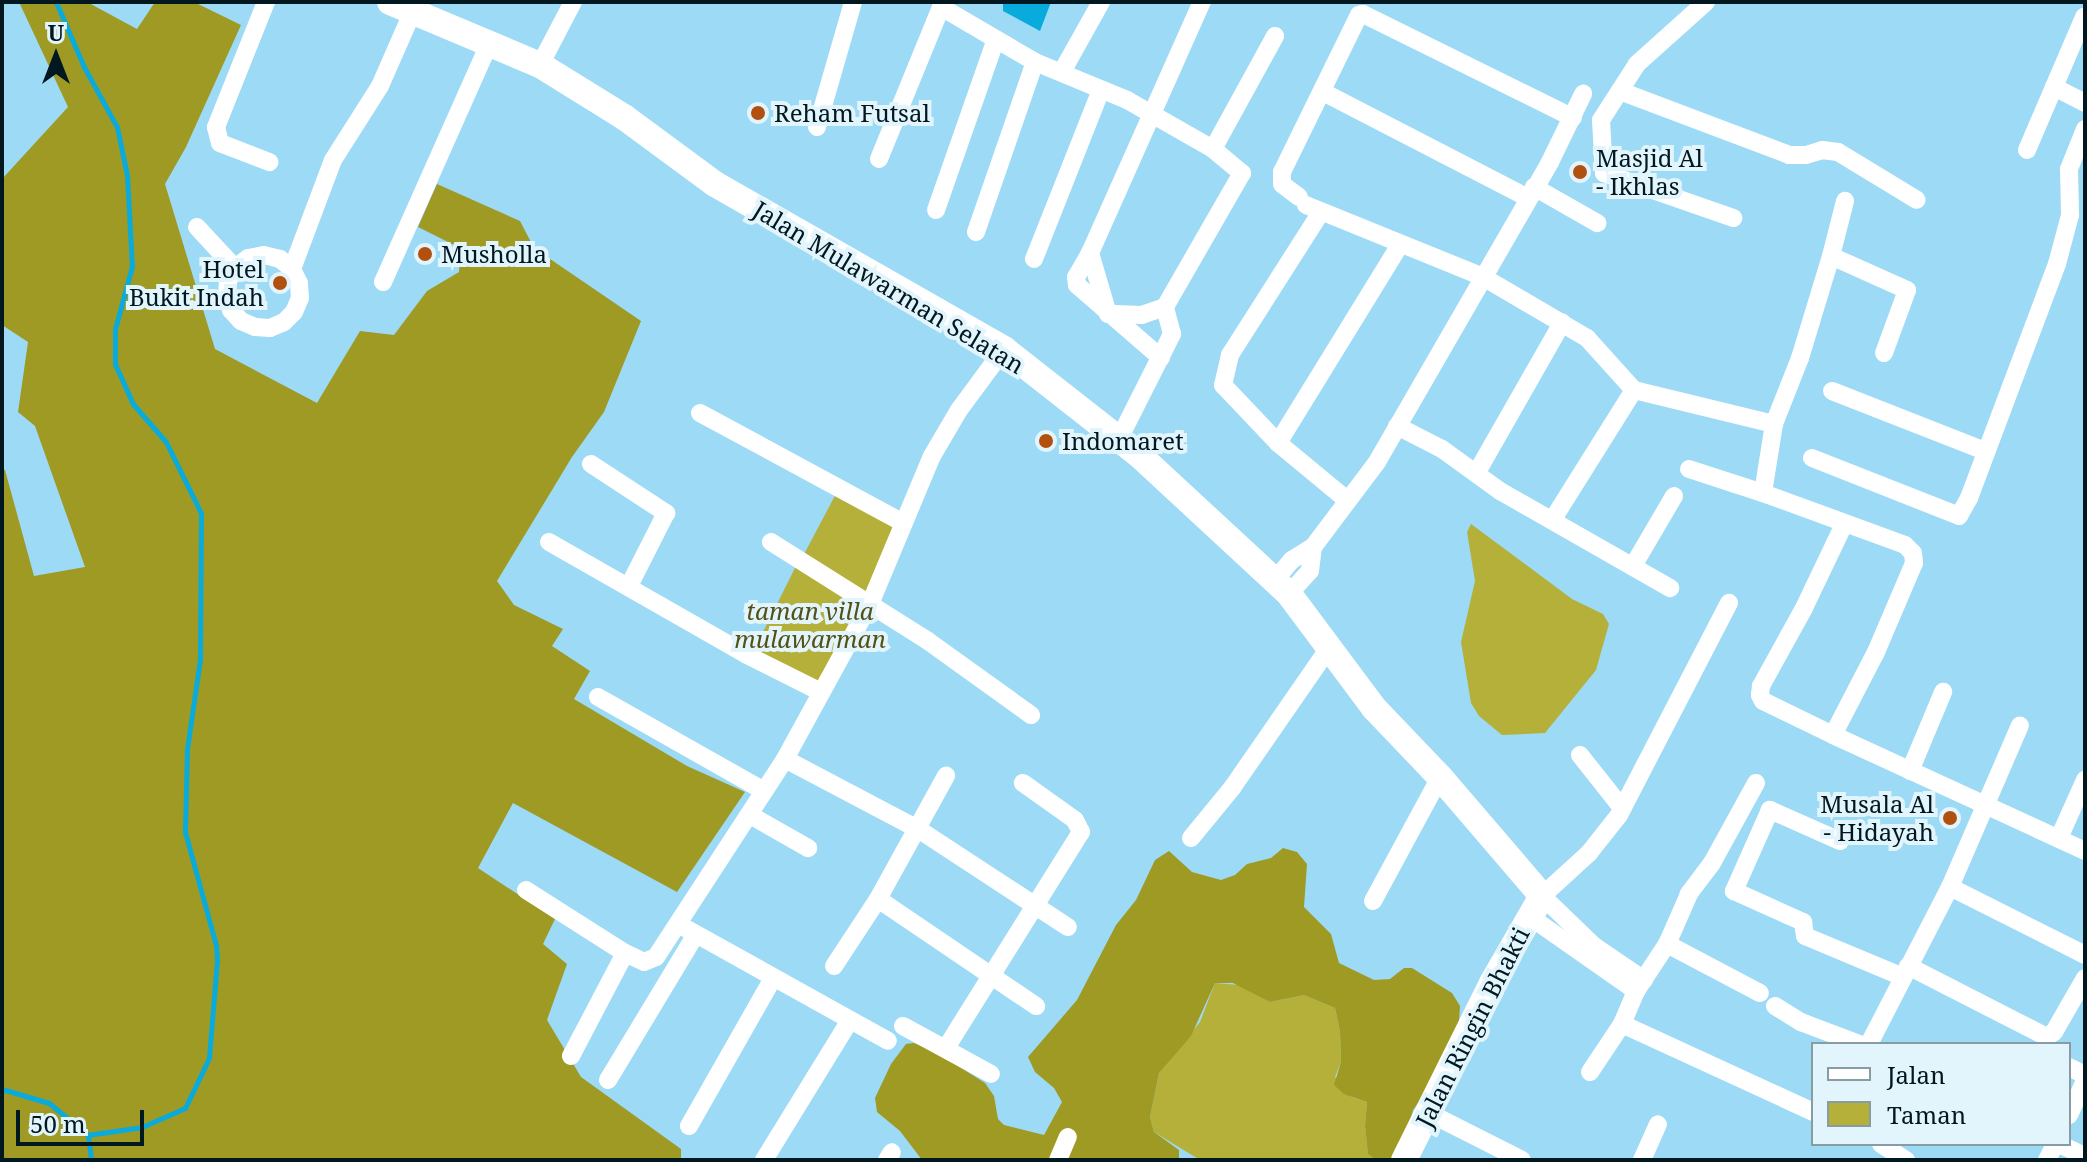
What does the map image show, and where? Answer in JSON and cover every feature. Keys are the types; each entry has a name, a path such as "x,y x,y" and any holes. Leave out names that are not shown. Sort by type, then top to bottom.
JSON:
{"street":[{"path":"266,2 216,127 220,143 269,162"},
{"path":"540,65 573,2"},
{"path":"817,127 853,2"},
{"path":"1063,70 1101,2"},
{"path":"1161,358 1108,314 1090,253 1202,2"},
{"path":"1706,2 1637,64 1601,120 1604,173 1733,218"},
{"path":"292,269 333,160 380,86 398,4"},
{"name":"Jalan Mulawarman Selatan","path":"398,4 540,65 624,117 715,184 1004,349 1119,439 1282,587 1374,708 1440,777 1536,906"},
{"path":"879,159 942,4 1035,62 1063,70 1213,149 1242,173 1165,307 1142,315 1108,314"},
{"path":"1573,118 1363,14 1359,15 1282,172 1282,184 1308,204 1400,245 1483,277 1562,323 1587,338 1634,390 1774,424"},
{"path":"2027,150 2084,17"},
{"path":"1213,149 1275,36"},
{"path":"936,210 996,39"},
{"path":"383,282 489,44"},
{"path":"976,232 1035,62"},
{"path":"2054,87 2085,103"},
{"path":"1034,259 1101,90"},
{"path":"1620,91 1789,155 1806,155 1822,150 1838,152 1917,200"},
{"path":"1323,92 1597,223"},
{"path":"1282,587 1292,560 1313,547 1377,462 1573,118 1583,94"},
{"path":"1812,458 1959,516 1969,498 2057,264 2070,215 2069,169 2085,129"},
{"path":"1763,493 1774,424 1796,371 1845,201"},
{"path":"1308,204 1230,355 1223,385 1227,393 1278,443 1347,500"},
{"path":"197,227 235,268"},
{"path":"1278,443 1400,245"},
{"path":"264,255 280,259 292,269 299,283 300,298 294,312 284,322 270,328 255,327 241,321 231,310 227,296 228,281 235,268 248,258 264,255"},
{"path":"1831,256 1907,290 1884,353"},
{"path":"1119,439 1172,334 1165,307"},
{"path":"1477,472 1562,323"},
{"path":"526,890 625,953 649,962 678,924 785,759 870,604 902,522 952,422 1004,349"},
{"path":"1553,519 1634,390"},
{"path":"1832,391 1985,451"},
{"path":"700,413 902,522"},
{"path":"1397,426 1477,472 1500,491 1670,588"},
{"path":"591,464 666,513 629,586"},
{"path":"1689,469 1905,545 1913,553 1914,563 1876,652 1833,735"},
{"path":"1633,566 1674,496"},
{"path":"1844,524 1804,608 1761,686 1763,701 2085,851"},
{"path":"549,542 747,655 821,692"},
{"path":"771,542 870,604 1031,715"},
{"path":"1640,986 1594,946 1536,906 1589,853 1622,808 1729,603"},
{"path":"1191,838 1232,788 1329,648"},
{"path":"1910,771 1943,692"},
{"path":"598,697 764,791"},
{"path":"1870,1042 1950,887 2020,725"},
{"path":"1580,755 1622,808"},
{"path":"785,759 918,829 1068,927"},
{"path":"834,966 878,899 946,776"},
{"path":"1373,901 1440,777"},
{"path":"2059,838 2085,780"},
{"path":"946,1048 1079,838 1081,827 1023,783"},
{"path":"1590,1072 1622,1024 1640,986 1667,944 1689,894 1712,863 1756,783"},
{"path":"1840,841 1770,810 1734,891 1803,922 1805,936 1906,971 2047,1037 2054,1032 2085,978"},
{"path":"750,815 808,848"},
{"path":"1950,887 2085,955"},
{"path":"878,899 1036,1006"},
{"name":"Jalan Ringin Bhakti","path":"1404,1160 1502,963 1536,906"},
{"path":"678,924 888,1041"},
{"path":"608,1080 696,934"},
{"path":"1667,944 1760,993"},
{"path":"571,1056 625,953"},
{"path":"689,1126 773,978"},
{"path":"1775,1006 1801,1022 1854,1042"},
{"path":"764,1160 850,1020"},
{"path":"1622,1024 1811,1111"},
{"path":"903,1026 991,1074"},
{"path":"2071,1111 2085,1081"},
{"path":"1427,1112 1522,1160"},
{"path":"1642,1160 1658,1124"},
{"path":"1058,1160 1068,1137"},
{"path":"1884,1146 1906,1160"},
{"path":"2062,1146 2085,1156"}],"green space":[{"name":"taman villa mulawarman","path":"838,490 899,515 868,599 802,558"},
{"path":"1471,524 1572,599 1603,614 1609,624 1596,670 1545,733 1502,735 1479,716 1471,703 1461,642 1475,581 1467,532"},
{"name":"taman villa mulawarman","path":"797,564 866,605 819,688 752,654"},
{"path":"1215,983 1240,985 1270,1002 1304,995 1335,1008 1340,1031 1341,1062 1335,1077 1352,1097 1367,1102 1365,1126 1368,1153 1376,1160 1200,1160 1154,1132 1150,1117 1159,1073 1200,1022"}],"shaded area":[{"path":"19,2 87,2 137,29 155,2 194,2 241,25 186,147 165,184 215,349 317,403 360,331 394,335 427,291 459,272 460,248 418,227 437,184 520,221 534,248 641,321 604,412 572,457 497,581 514,605 563,629 552,646 590,671 574,699 687,766 745,792 677,892 513,803 478,868 555,919 543,944 567,964 547,1020 581,1077 681,1149 681,1160 2,1160 2,468 34,576 85,567 35,426 18,412 28,342 2,325 2,179 68,107"},
{"path":"1283,848 1297,852 1307,864 1304,907 1331,934 1339,963 1374,980 1390,979 1404,968 1412,968 1452,993 1460,1006 1458,1038 1439,1074 1413,1110 1401,1160 1376,1160 1368,1154 1365,1126 1367,1102 1344,1094 1334,1085 1341,1062 1340,1031 1335,1008 1304,995 1270,1002 1233,983 1215,983 1191,1036 1159,1073 1150,1117 1154,1132 1179,1150 1179,1160 922,1160 900,1131 877,1112 875,1098 891,1064 906,1044 914,1043 936,1052 985,1083 994,1096 998,1119 1004,1125 1044,1135 1062,1102 1054,1088 1035,1072 1028,1057 1077,1000 1116,925 1136,900 1155,860 1169,851 1192,872 1221,880 1235,875 1247,864 1271,858"}],"water":[{"path":"1003,2 1051,2 1040,31 1003,11"}],"waterway":[{"path":"56,2 84,67 117,127 127,175 132,266 115,329 115,364 133,404 166,442 201,513 200,659 187,749 185,832 216,945 217,960 209,1058 185,1108 142,1127 88,1135"},
{"path":"2,1089 49,1103 88,1135 91,1160"}],"place":[{"name":"Reham Futsal","path":"758,113"},
{"name":"Masjid Al - Ikhlas","path":"1580,172"},
{"name":"Musholla","path":"425,254"},
{"name":"Hotel Bukit Indah","path":"280,283"},
{"name":"Indomaret","path":"1046,441"},
{"name":"Musala Al - Hidayah","path":"1950,818"}]}
